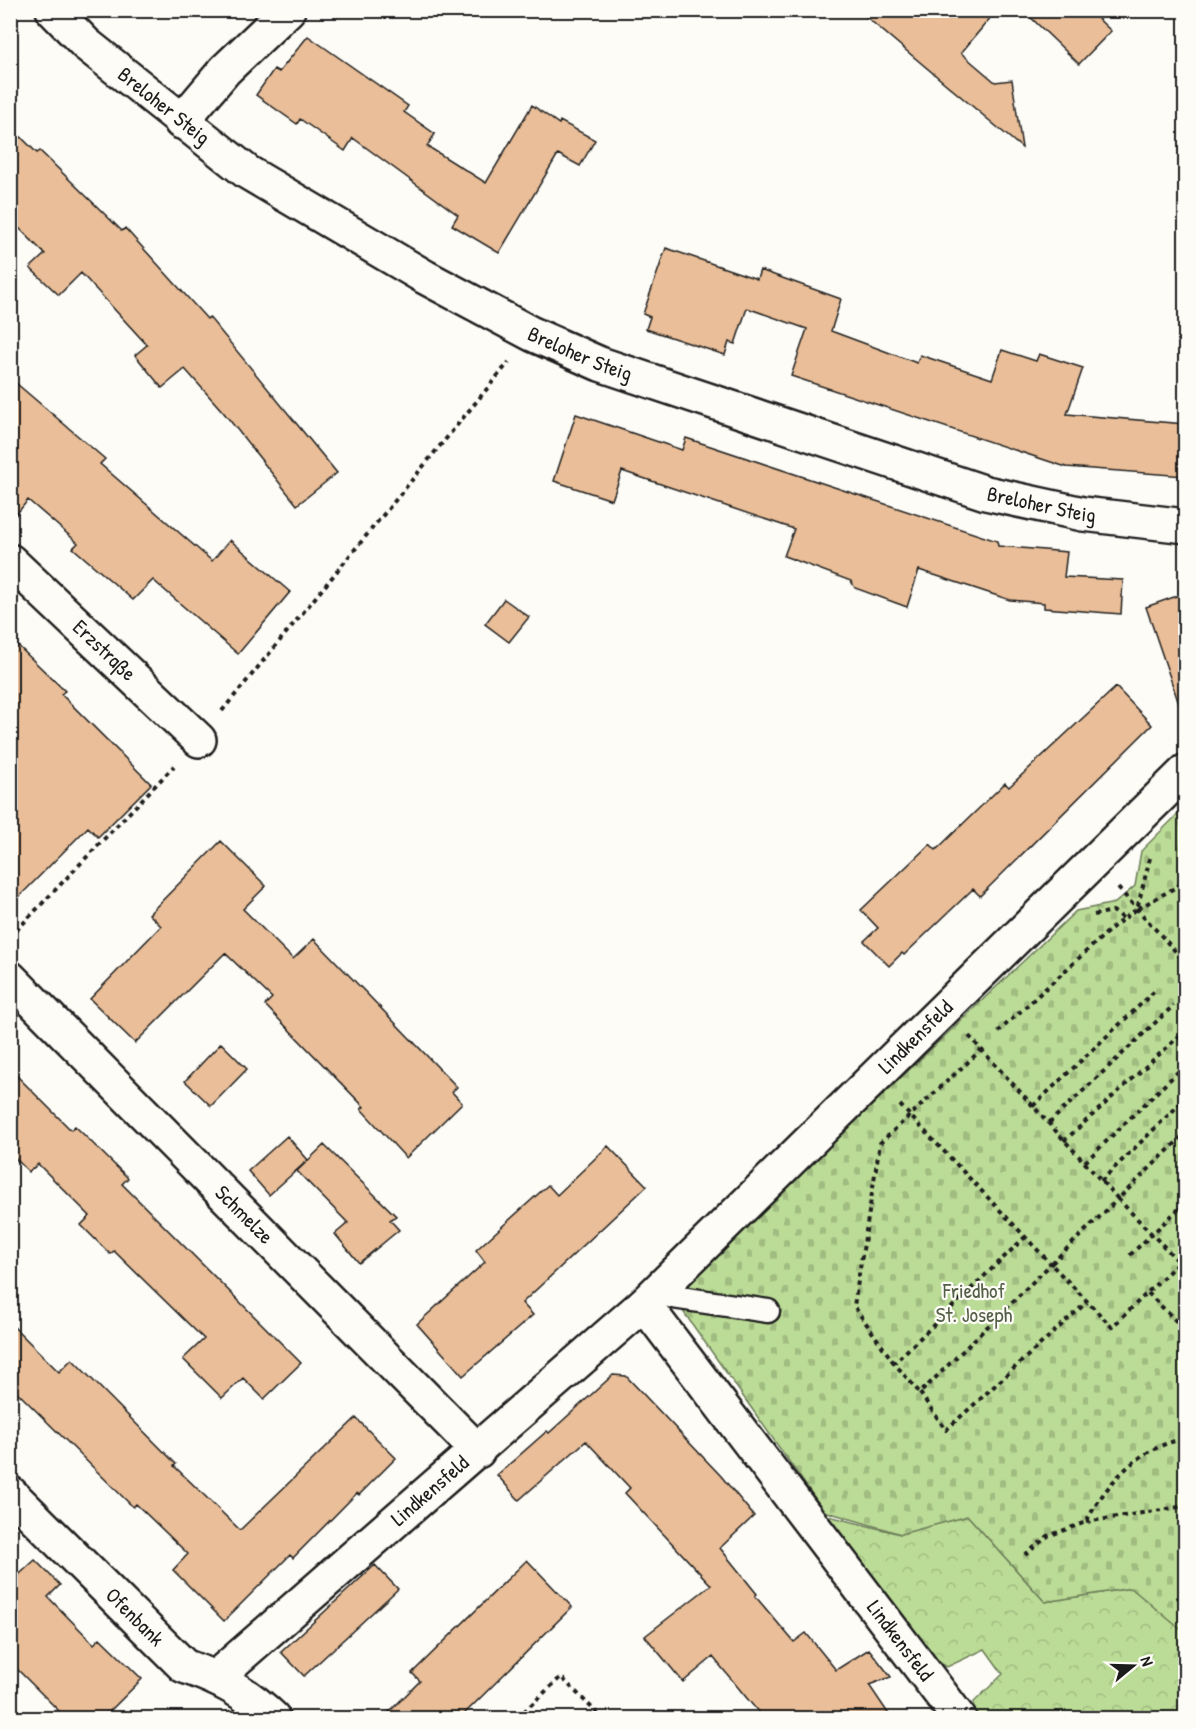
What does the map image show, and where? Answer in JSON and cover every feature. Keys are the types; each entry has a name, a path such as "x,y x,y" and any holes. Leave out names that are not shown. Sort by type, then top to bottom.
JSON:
{"street":[{"name":"Breloher Steig","path":"52,10 86,44 181,122 248,172 425,277 532,334 600,364 986,493 1083,514 1185,526"},
{"path":"181,122 225,70 288,10"},
{"name":"Erzstraße","path":"10,561 199,740"},
{"name":"Lindkensfeld","path":"215,1678 478,1451 650,1298 1185,771"},
{"name":"Schmelze","path":"10,978 478,1451"},
{"name":"Lindkensfeld","path":"650,1298 959,1719"},
{"name":"Ofenbank","path":"10,1493 184,1666 215,1678 251,1697 273,1719"}],"lane":[{"path":"650,1298 673,1297 768,1311"}],"path":[{"path":"10,937 199,740 532,334"},
{"path":"1137,909 1151,853"},
{"path":"1094,860 1185,963"},
{"path":"999,1032 1123,918 1178,886 1185,879"},
{"path":"1088,917 1113,911 1123,918"},
{"path":"1033,1106 1157,989"},
{"path":"1049,1123 1174,1005"},
{"path":"963,1030 1185,1269"},
{"path":"1064,1141 1185,1030"},
{"path":"981,1050 880,1143 854,1306 894,1363 920,1393 946,1430 1087,1302"},
{"path":"1085,1162 1185,1064"},
{"path":"874,1078 1112,1327 1185,1256"},
{"path":"1101,1180 1185,1098"},
{"path":"920,1393 1185,1133"},
{"path":"1130,1255 1185,1202"},
{"path":"894,1363 1025,1238"},
{"path":"1148,1292 1185,1331"},
{"path":"1185,1395 1181,1399 1181,1413 1185,1421"},
{"path":"1086,1522 1103,1490 1143,1454 1185,1437"},
{"path":"1025,1555 1048,1536 1086,1522 1185,1506"},
{"path":"1177,1599 1185,1592"},
{"path":"517,1719 561,1677 602,1719"}],"green space":[{"name":"Friedhof St. Joseph","path":"1185,807 1185,1633 1131,1588 1045,1602 968,1516 901,1534 824,1511 673,1297 1076,911 1115,903 1135,886 1141,851"},
{"path":"817,1513 900,1534 968,1516 1045,1602 1132,1588 1185,1633 1185,1718 971,1718 974,1702 1003,1674 985,1649 947,1667 921,1651"}],"building":[{"path":"858,10 997,10 961,53 995,82 1012,80 1022,148"},
{"path":"1023,10 1089,10 1111,31 1079,64"},
{"path":"308,36 408,106 404,112 435,134 427,146 486,183 532,105 559,124 560,121 595,140 580,166 558,154 499,253 452,225 458,215 353,138 345,151 300,119 297,124 256,95 274,69 279,72"},
{"path":"10,126 37,153 40,151 122,231 125,228 207,319 209,317 337,473 297,505 224,413 185,369 162,388 135,355 147,345 81,273 59,295 30,268 45,254 10,219"},
{"path":"666,248 757,279 760,270 841,299 831,331 917,363 920,355 992,379 1002,350 1036,361 1039,354 1083,368 1067,414 1185,424 1185,476 1066,467 791,376 807,329 747,308 735,344 729,342 725,355 646,329 650,317 643,314"},
{"path":"10,378 105,459 100,464 212,561 230,540 290,592 238,654 153,580 133,600 73,548 78,543 28,500 10,522"},
{"path":"576,414 682,450 686,438 997,541 998,546 1067,552 1064,577 1123,580 1121,614 1044,608 1044,603 1010,600 919,570 907,607 855,588 851,581 784,556 794,529 622,471 612,500 554,481"},
{"path":"1185,593 1185,706 1180,707 1146,607"},
{"path":"504,599 529,617 509,642 485,624"},
{"path":"10,638 65,691 61,694 151,784 98,837 88,827 10,906"},
{"path":"1116,687 1152,725 980,896 973,889 904,955 902,953 889,966 864,941 878,928 861,910 930,844 936,850 1005,783 1009,787"},
{"path":"221,841 266,886 243,909 293,959 314,939 457,1087 452,1092 462,1103 406,1158 361,1109 364,1107 265,1005 272,998 225,953 135,1043 90,999 161,926 149,914"},
{"path":"221,1043 247,1069 211,1106 185,1081"},
{"path":"10,1069 71,1130 75,1126 128,1178 122,1184 301,1363 264,1399 243,1378 222,1398 183,1359 204,1339 114,1251 110,1254 81,1225 90,1216 38,1164 29,1172 10,1153"},
{"path":"287,1136 308,1160 269,1195 248,1171"},
{"path":"324,1145 396,1216 390,1220 399,1230 359,1263 335,1234 348,1223 297,1171"},
{"path":"608,1146 647,1186 522,1303 533,1315 463,1376 417,1324 485,1262 476,1250 548,1185 557,1195"},
{"path":"10,1323 59,1372 72,1359 176,1464 174,1466 240,1530 356,1418 396,1458 359,1495 357,1493 293,1558 290,1555 224,1621 173,1570 188,1554 136,1504 133,1507 10,1385"},
{"path":"613,1375 626,1376 721,1476 754,1516 720,1548 757,1594 755,1596 794,1642 806,1633 836,1670 869,1649 891,1677 869,1685 892,1719 764,1719 713,1657 683,1682 645,1636 711,1585 625,1493 630,1488 586,1441 519,1500 497,1475 547,1431 549,1433"},
{"path":"35,1560 60,1585 48,1597 94,1644 100,1638 142,1679 102,1719 67,1719 10,1662 10,1583"},
{"path":"527,1560 572,1607 459,1719 382,1719 420,1681 412,1673"},
{"path":"375,1565 398,1589 304,1676 281,1652"}]}
